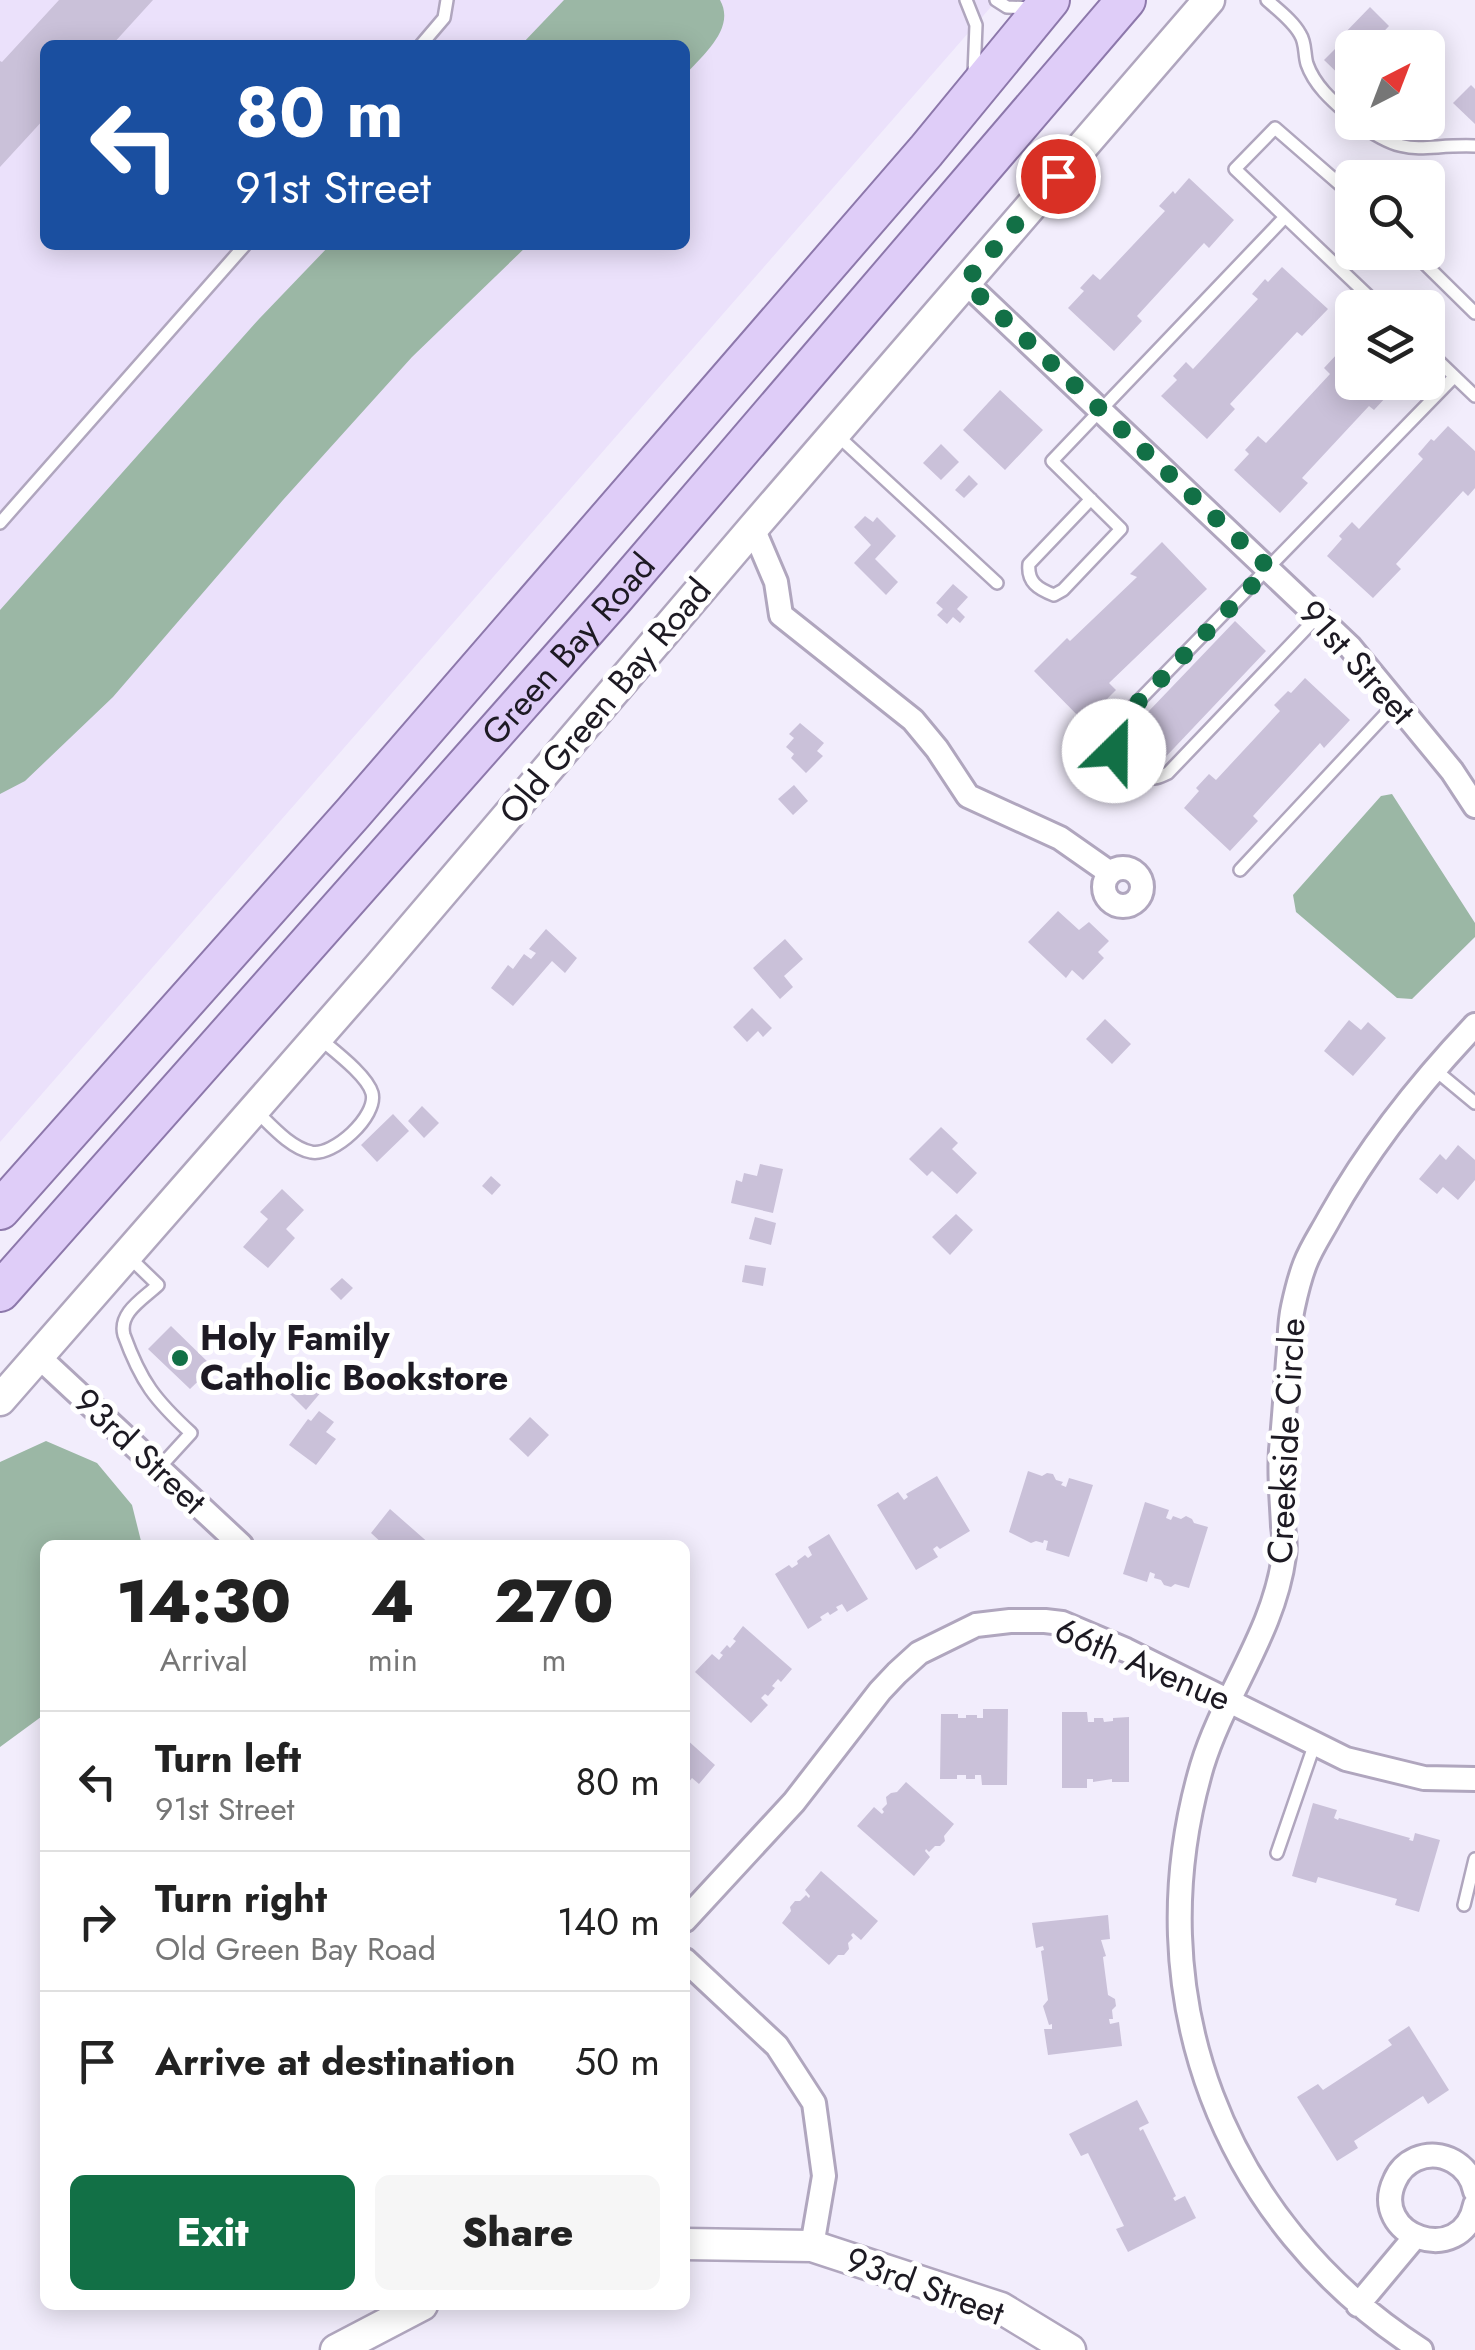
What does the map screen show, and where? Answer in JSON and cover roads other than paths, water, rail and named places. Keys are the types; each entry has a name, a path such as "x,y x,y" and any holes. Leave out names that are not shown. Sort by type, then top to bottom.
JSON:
{"main road":[{"name":"Green Bay Road","path":"0,1292 614,598 1126,0"},
{"name":"Green Bay Road","path":"0,1210 353,813 926,151 1045,3"},
{"path":"1045,3 1083,50"}],"street":[{"name":"Old Green Bay Road","path":"0,1400 318,1037 1208,0"},
{"name":"91st Street","path":"965,282 1350,647 1452,771 1475,806"},
{"path":"752,528 776,582 781,615 913,720 968,796 1060,838 1110,873"},
{"name":"Creekside Circle","path":"1421,2350 1358,2304 1297,2244 1266,2203 1240,2158 1218,2112 1191,2031 1182,1974 1180,1877 1204,1760 1268,1622 1285,1554 1280,1464 1292,1311 1305,1262 1352,1178 1434,1069 1475,1025"},
{"name":"93rd Street","path":"40,1357 235,1540"},
{"name":"66th Avenue","path":"690,1915 794,1802 897,1673 919,1653 976,1625 1010,1621 1062,1623 1079,1628 1346,1759 1424,1778 1475,1779"},
{"name":"93rd Street","path":"690,1965 777,2046 814,2103 824,2176 812,2246 1001,2308 1070,2350"},
{"path":"1475,2192 1466,2170 1443,2156 1430,2155 1405,2166 1397,2176 1390,2202 1400,2225 1414,2238 1428,2241 1457,2234 1468,2224 1475,2205"},
{"path":"1358,2304 1414,2238"},
{"path":"690,2244 812,2246"},
{"path":"336,2350 412,2310"}],"lane":[{"path":"424,40 444,18 447,0"},
{"path":"966,0 976,25 973,92"},
{"path":"996,0 1008,6 1045,3"},
{"path":"1267,0 1300,32 1311,73 1335,102"},
{"path":"1335,180 1275,128 1235,169 1362,290"},
{"path":"1383,140 1416,150 1475,146"},
{"path":"1090,500 1030,564 1032,582 1043,591 1054,594 1063,590 1120,528 1052,461 1285,217"},
{"path":"0,523 240,250"},
{"path":"1432,270 1475,312"},
{"path":"1445,367 1475,396"},
{"path":"1318,616 1168,773 1146,778 1130,769 1114,751 1112,741 1122,719 1454,376"},
{"path":"834,433 998,583"},
{"path":"1240,870 1397,702"},
{"path":"255,1110 298,1148 316,1154 334,1147 366,1118 374,1099 371,1089 318,1037"},
{"path":"1434,1069 1475,1103"},
{"path":"128,1256 158,1285 124,1318 121,1327 147,1387 191,1433 158,1468"},
{"path":"1277,1853 1315,1743"},
{"path":"1464,1906 1475,1859"}],"place":[{"name":"Holy Family Catholic Bookstore","path":"180,1358"}]}
